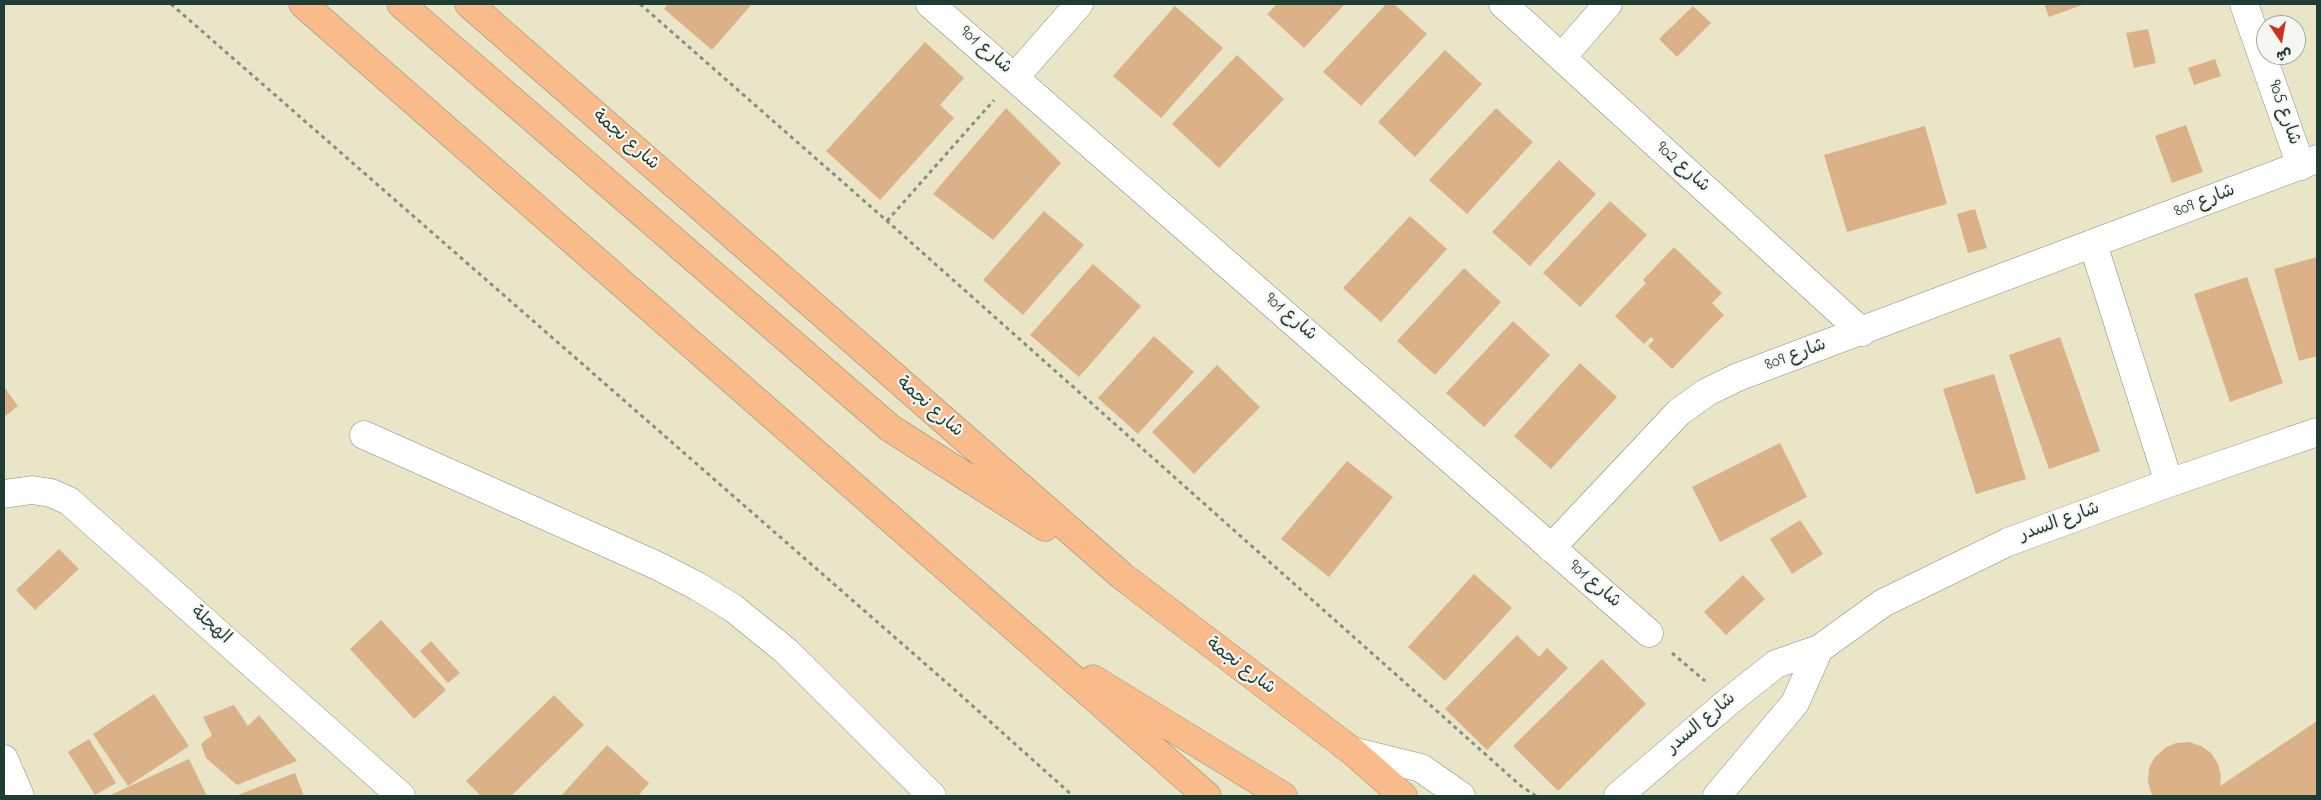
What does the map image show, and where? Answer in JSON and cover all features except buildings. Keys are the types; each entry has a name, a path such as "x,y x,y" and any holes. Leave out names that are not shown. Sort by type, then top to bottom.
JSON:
{"main road":[{"path":"303,4 1207,796"},
{"path":"401,4 890,428 1122,576"},
{"name":"شارع نجمة","path":"468,4 1122,576 1352,751 1403,796"},
{"path":"1026,638 1283,796"}],"street":[{"name":"شارع 901","path":"930,4 1015,76 1650,633"},
{"path":"1015,76 1080,4"},
{"name":"شارع 902","path":"1503,4 1862,332"},
{"path":"1562,57 1608,4"},
{"name":"شارع 905","path":"2244,4 2309,162"},
{"name":"شارع 809","path":"1552,548 1679,412 1707,392 1738,377 1862,332 2309,162"},
{"path":"2093,244 2169,483"},
{"name":"شارع السدر","path":"1618,796 1728,702 1776,664 1819,649 1883,603 2008,542 2169,483 2317,432"},
{"path":"364,435 658,566 733,608 786,651 932,796"},
{"name":"الهجلة","path":"4,494 32,490 51,493 69,501 402,796"},
{"path":"1717,796 1795,703 1819,649"},
{"path":"1352,751 1421,768 1461,796"},
{"path":"4,759 20,796"}],"path":[{"path":"171,4 948,684 1073,796"},
{"path":"640,4 887,221 1514,779 1536,796"},
{"path":"887,221 1015,76"},
{"path":"1650,633 1728,702"}]}
